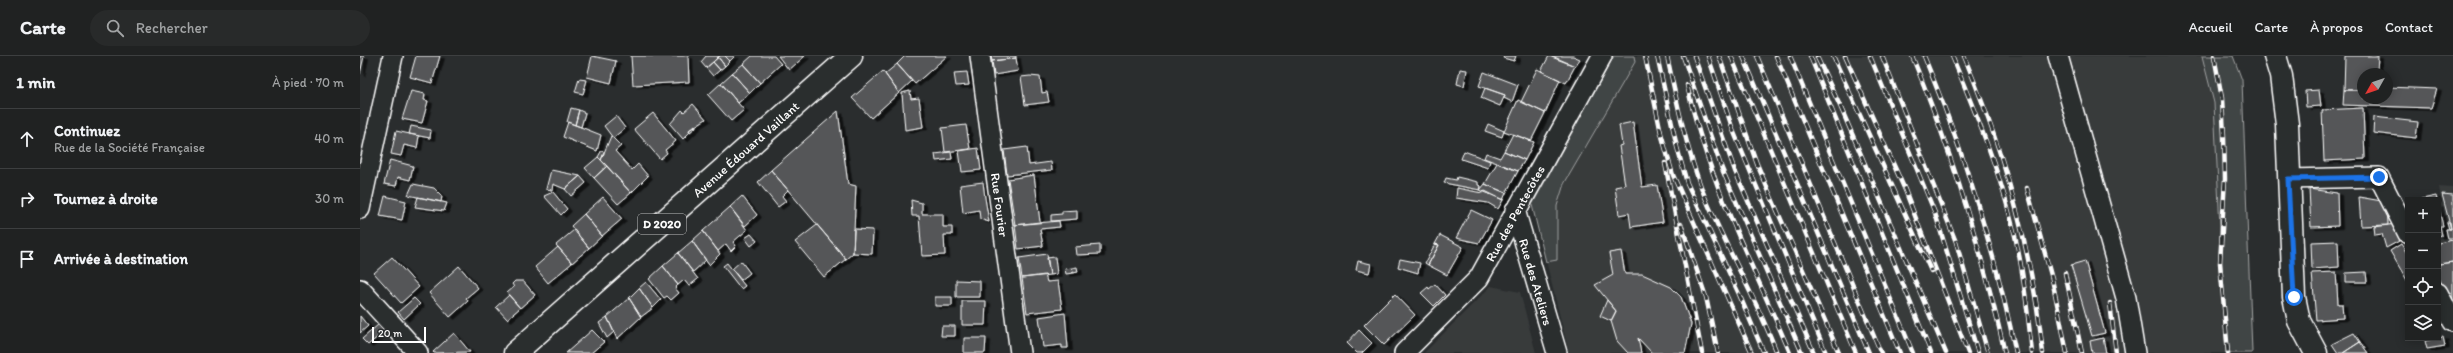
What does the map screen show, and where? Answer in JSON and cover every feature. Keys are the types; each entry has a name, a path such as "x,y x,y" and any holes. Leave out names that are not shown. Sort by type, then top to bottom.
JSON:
{"main road":[{"name":"Avenue Édouard Vaillant","path":"515,353 851,56"},
{"path":"2275,56 2284,98 2294,297 2299,321 2316,353"}],"street":[{"path":"360,209 393,56"},
{"name":"Rue Fourier","path":"980,56 1020,353"},
{"name":"Rue des Pentecôtes","path":"1404,353 1479,278 1515,210 1602,56"},
{"path":"2058,56 2126,298 2135,353"},
{"path":"2288,179 2379,177 2407,233"},
{"name":"Rue des Ateliers","path":"1515,210 1557,353"},
{"path":"360,289 418,353"},
{"path":"2441,299 2453,322"}],"shaded area":[{"path":"1614,56 2233,56 2242,80 2253,353 1569,353 1532,205"},
{"path":"1614,56 1634,56 1635,62 1564,184 1557,206 1557,260 1546,262 1532,205"},
{"path":"2202,56 2233,56 2242,80 2252,353 2226,353 2214,103"},
{"path":"2439,187 2453,188 2453,309 2441,286 2441,238 2446,237"},
{"path":"1491,286 1520,292 1536,353 1424,353"}],"building":[{"path":"360,56 364,56 360,74"},
{"path":"416,56 440,56 432,83 410,77"},
{"path":"592,56 616,61 611,83 587,77"},
{"path":"631,56 688,56 689,82 633,85"},
{"path":"706,56 720,56 706,68 701,62"},
{"path":"725,56 730,61 725,66 718,57"},
{"path":"725,56 735,56 730,61"},
{"path":"752,56 774,56 781,64 760,83 743,64"},
{"path":"778,56 805,56 789,70"},
{"path":"905,56 947,56 915,84 897,64"},
{"path":"991,56 1016,56 1016,58 992,61"},
{"path":"1504,56 1516,56 1514,61 1503,58"},
{"path":"1549,56 1575,66 1566,83 1541,71"},
{"path":"1552,56 1573,56 1580,59 1575,66"},
{"path":"2345,56 2378,56 2377,68 2357,68 2357,90 2344,90"},
{"path":"718,57 725,66 720,70 713,62"},
{"path":"1016,58 1018,71 994,75 992,61"},
{"path":"713,62 720,70 713,76 706,68"},
{"path":"743,64 760,83 750,93 732,73"},
{"path":"897,64 912,81 899,93 885,74"},
{"path":"1460,69 1467,70 1464,86 1457,84"},
{"path":"1537,69 1560,80 1545,113 1521,102"},
{"path":"883,71 899,93 871,118 852,98"},
{"path":"967,72 969,85 956,86 954,73"},
{"path":"1484,72 1518,85 1512,102 1504,98 1505,95 1479,86"},
{"path":"732,73 750,93 738,103 721,83"},
{"path":"1021,77 1040,77 1042,93 1047,92 1049,102 1025,105"},
{"path":"579,79 587,80 583,94 575,92"},
{"path":"721,83 744,110 731,121 708,95"},
{"path":"2393,87 2437,89 2431,108 2343,105 2344,90 2357,90 2357,104 2393,104"},
{"path":"1485,88 1505,95 1500,106 1481,98"},
{"path":"2319,90 2321,106 2306,107 2305,91"},
{"path":"411,91 425,94 424,100 428,101 422,123 402,119"},
{"path":"910,91 911,99 919,98 923,127 905,130 902,93"},
{"path":"1518,100 1545,113 1531,141 1504,131"},
{"path":"693,104 706,119 689,130 690,132 683,139 670,124 682,110 684,112"},
{"path":"571,108 579,110 575,125 567,122"},
{"path":"2363,108 2365,159 2324,161 2322,110"},
{"path":"579,110 585,113 581,127 575,125"},
{"path":"838,111 848,184 856,186 853,253 846,259 771,170"},
{"path":"653,113 676,141 665,150 667,153 660,159 634,129"},
{"path":"616,116 625,128 613,138 604,126"},
{"path":"2374,117 2418,122 2416,138 2373,133"},
{"path":"568,122 601,135 597,151 563,137"},
{"path":"1633,122 1642,187 1657,185 1663,222 1631,227 1629,213 1619,215 1615,187 1625,185 1619,146 1622,145 1619,125"},
{"path":"1488,124 1504,131 1502,137 1485,131"},
{"path":"695,125 696,127 690,132 689,130"},
{"path":"966,125 970,149 945,152 942,128"},
{"path":"411,126 431,130 430,138 409,134"},
{"path":"396,131 419,136 417,148 404,145 401,156 391,154"},
{"path":"1513,134 1534,142 1525,160 1504,151"},
{"path":"611,136 621,146 615,151 632,170 638,164 648,176 631,193 601,160"},
{"path":"1027,147 1029,165 1051,162 1052,170 1007,175 1004,150"},
{"path":"978,148 981,170 962,172 959,151"},
{"path":"602,150 604,153 601,160 598,157"},
{"path":"1464,151 1490,161 1488,168 1461,159"},
{"path":"1504,151 1525,160 1518,171 1484,158 1486,153 1500,158"},
{"path":"951,152 952,159 936,161 935,154"},
{"path":"598,157 607,166 594,178 585,168"},
{"path":"390,160 413,166 410,180 398,177 396,186 384,184"},
{"path":"1497,163 1518,171 1506,193 1485,184"},
{"path":"607,166 631,193 618,204 594,178"},
{"path":"551,170 580,176 565,189 553,184 552,190 546,189"},
{"path":"771,170 788,190 782,196 786,201 778,207 758,182"},
{"path":"1034,175 1040,222 1015,225 1008,179"},
{"path":"580,176 586,183 571,196 565,189"},
{"path":"1457,177 1478,182 1478,185 1481,186 1480,190 1444,183 1446,178 1456,180"},
{"path":"983,182 989,222 980,219 979,210 963,213 960,185"},
{"path":"413,184 434,188 442,196 441,202 408,195"},
{"path":"1485,184 1506,193 1503,200 1480,190"},
{"path":"1457,188 1482,193 1485,191 1503,200 1498,209 1488,203 1456,198"},
{"path":"2309,189 2337,193 2338,226 2311,227"},
{"path":"553,192 567,209 561,215 544,196"},
{"path":"2442,194 2453,195 2453,238 2448,238 2447,234 2446,229 2451,229"},
{"path":"385,196 406,201 402,220 380,216"},
{"path":"742,196 757,215 745,226 730,207"},
{"path":"418,197 447,203 444,211 415,207"},
{"path":"603,197 622,219 602,236 584,214"},
{"path":"2359,197 2387,202 2388,225 2361,226"},
{"path":"911,200 922,203 922,214 943,214 943,227 952,227 952,235 944,235 945,255 922,256 919,216 912,216"},
{"path":"730,207 747,230 733,242 736,246 731,251 726,244 718,251 703,231"},
{"path":"1077,210 1077,219 1051,221 1051,215 1062,214 1062,211"},
{"path":"1471,210 1492,220 1479,243 1456,238"},
{"path":"584,214 602,236 589,248 571,226"},
{"path":"1059,221 1060,227 1040,229 1043,246 1018,249 1015,225"},
{"path":"2447,222 2450,222 2451,229 2449,229"},
{"path":"2396,224 2401,240 2386,248 2382,234 2375,235 2374,227"},
{"path":"817,225 846,259 824,277 795,242"},
{"path":"854,229 873,230 872,254 853,253"},
{"path":"574,230 589,248 572,263 556,245"},
{"path":"703,231 720,254 709,265 692,241"},
{"path":"751,234 757,241 751,246 745,238"},
{"path":"1440,235 1463,247 1447,275 1428,265 1439,245 1435,244"},
{"path":"2453,240 2453,262 2441,264 2441,242"},
{"path":"692,241 706,260 693,272 678,253"},
{"path":"2338,241 2339,267 2312,269 2311,242"},
{"path":"1435,244 1439,245 1428,265 1425,263"},
{"path":"2401,244 2405,250 2405,277 2390,251"},
{"path":"1100,245 1100,254 1076,255 1075,247"},
{"path":"558,247 572,263 548,283 535,267"},
{"path":"1621,251 1625,274 1642,274 1671,287 1681,297 1691,324 1685,353 1652,353 1638,338 1641,353 1628,353 1617,341 1611,321 1616,311 1595,285 1613,275 1609,253"},
{"path":"678,253 698,279 689,286 684,280 678,285 663,266"},
{"path":"1047,254 1050,275 1022,278 1019,258"},
{"path":"392,257 419,287 401,303 374,273"},
{"path":"1055,257 1057,274 1050,275 1047,258"},
{"path":"1400,259 1420,263 1418,273 1398,267"},
{"path":"741,261 750,273 741,280 732,269"},
{"path":"1358,261 1371,264 1369,273 1356,270"},
{"path":"2085,261 2105,333 2092,336 2071,265"},
{"path":"2453,262 2453,307 2441,284 2441,264"},
{"path":"727,263 745,286 741,289 723,266"},
{"path":"459,266 478,288 466,298 468,301 450,317 429,293"},
{"path":"663,266 678,285 675,288 679,293 671,300 667,296 664,298 649,279"},
{"path":"1077,267 1078,272 1073,273 1072,268"},
{"path":"1072,268 1073,273 1066,274 1065,269"},
{"path":"2336,272 2338,304 2342,304 2343,318 2316,320 2312,273"},
{"path":"2366,272 2367,282 2346,282 2346,273"},
{"path":"1045,275 1047,282 1058,281 1062,309 1027,313 1022,278"},
{"path":"956,280 980,281 980,297 956,297"},
{"path":"515,281 523,281 535,295 520,308 507,293 514,287 512,284"},
{"path":"646,282 661,300 653,308 639,288"},
{"path":"1435,284 1445,295 1434,306 1421,293 1428,287 1429,289"},
{"path":"639,288 653,308 641,317 629,298"},
{"path":"1395,294 1415,315 1384,345 1364,325"},
{"path":"509,295 520,308 507,319 496,307"},
{"path":"935,297 952,297 952,306 935,306"},
{"path":"414,298 420,304 404,319 398,312"},
{"path":"629,298 641,317 617,339 607,317"},
{"path":"1607,300 1616,311 1611,321 1600,316"},
{"path":"962,301 986,301 985,325 962,325"},
{"path":"1065,313 1068,348 1062,348 1062,345 1043,347 1039,317"},
{"path":"360,316 368,326 360,333"},
{"path":"607,317 614,332 607,338 599,323"},
{"path":"379,324 385,331 368,345 362,339"},
{"path":"942,326 955,326 955,336 941,336"},
{"path":"592,330 604,342 591,353 566,353"},
{"path":"1359,330 1372,343 1362,353 1357,353 1347,343"},
{"path":"454,333 470,352 433,352"},
{"path":"2354,333 2360,342 2343,353 2338,353 2332,344"},
{"path":"2441,337 2443,337 2445,346 2427,349 2425,341 2441,341"},
{"path":"964,338 986,338 985,353 964,353"},
{"path":"2103,338 2106,353 2092,353 2090,341"},
{"path":"2360,342 2368,353 2343,353"}],"railway":[{"path":"1645,56 1661,133 1673,175 1752,353"},
{"path":"1657,56 1677,147 1687,183 1739,294 1764,353"},
{"path":"1667,56 1678,108 1703,192 1760,312 1777,353"},
{"path":"1683,56 1722,169 1802,353"},
{"path":"1694,56 1735,171 1814,353"},
{"path":"1708,56 1733,130 1826,353"},
{"path":"1719,56 1757,164 1839,353"},
{"path":"1731,56 1856,353"},
{"path":"1743,56 1869,353"},
{"path":"1757,56 1881,353"},
{"path":"1776,56 1900,353"},
{"path":"1790,56 1913,353"},
{"path":"1810,56 1931,353"},
{"path":"1833,56 1931,271"},
{"path":"1845,56 1905,190 1968,353"},
{"path":"1870,56 1935,213 1978,353"},
{"path":"1882,56 1956,242 1988,353"},
{"path":"1912,56 1927,92 1965,203 1986,277 2005,353"},
{"path":"1924,56 1939,92 1977,203 2008,315 2016,353"},
{"path":"1952,56 1983,133 2009,212 2023,277 2032,353"},
{"path":"1964,56 1992,128 2004,165 2024,239 2032,277 2043,353"},
{"path":"2214,56 2222,98 2224,136 2225,179 2220,263 2228,353"},
{"path":"1817,57 1841,108 1946,353"},
{"path":"1687,85 1706,154 1719,188 1790,353"},
{"path":"1665,163 1702,353"},
{"path":"2027,188 2052,279 2067,353"},
{"path":"1681,224 1706,297 1718,353"},
{"path":"2065,273 2082,353"},
{"path":"2110,303 2116,353"}],"route":[{"path":"2294,297 2288,179 2379,177"}]}
